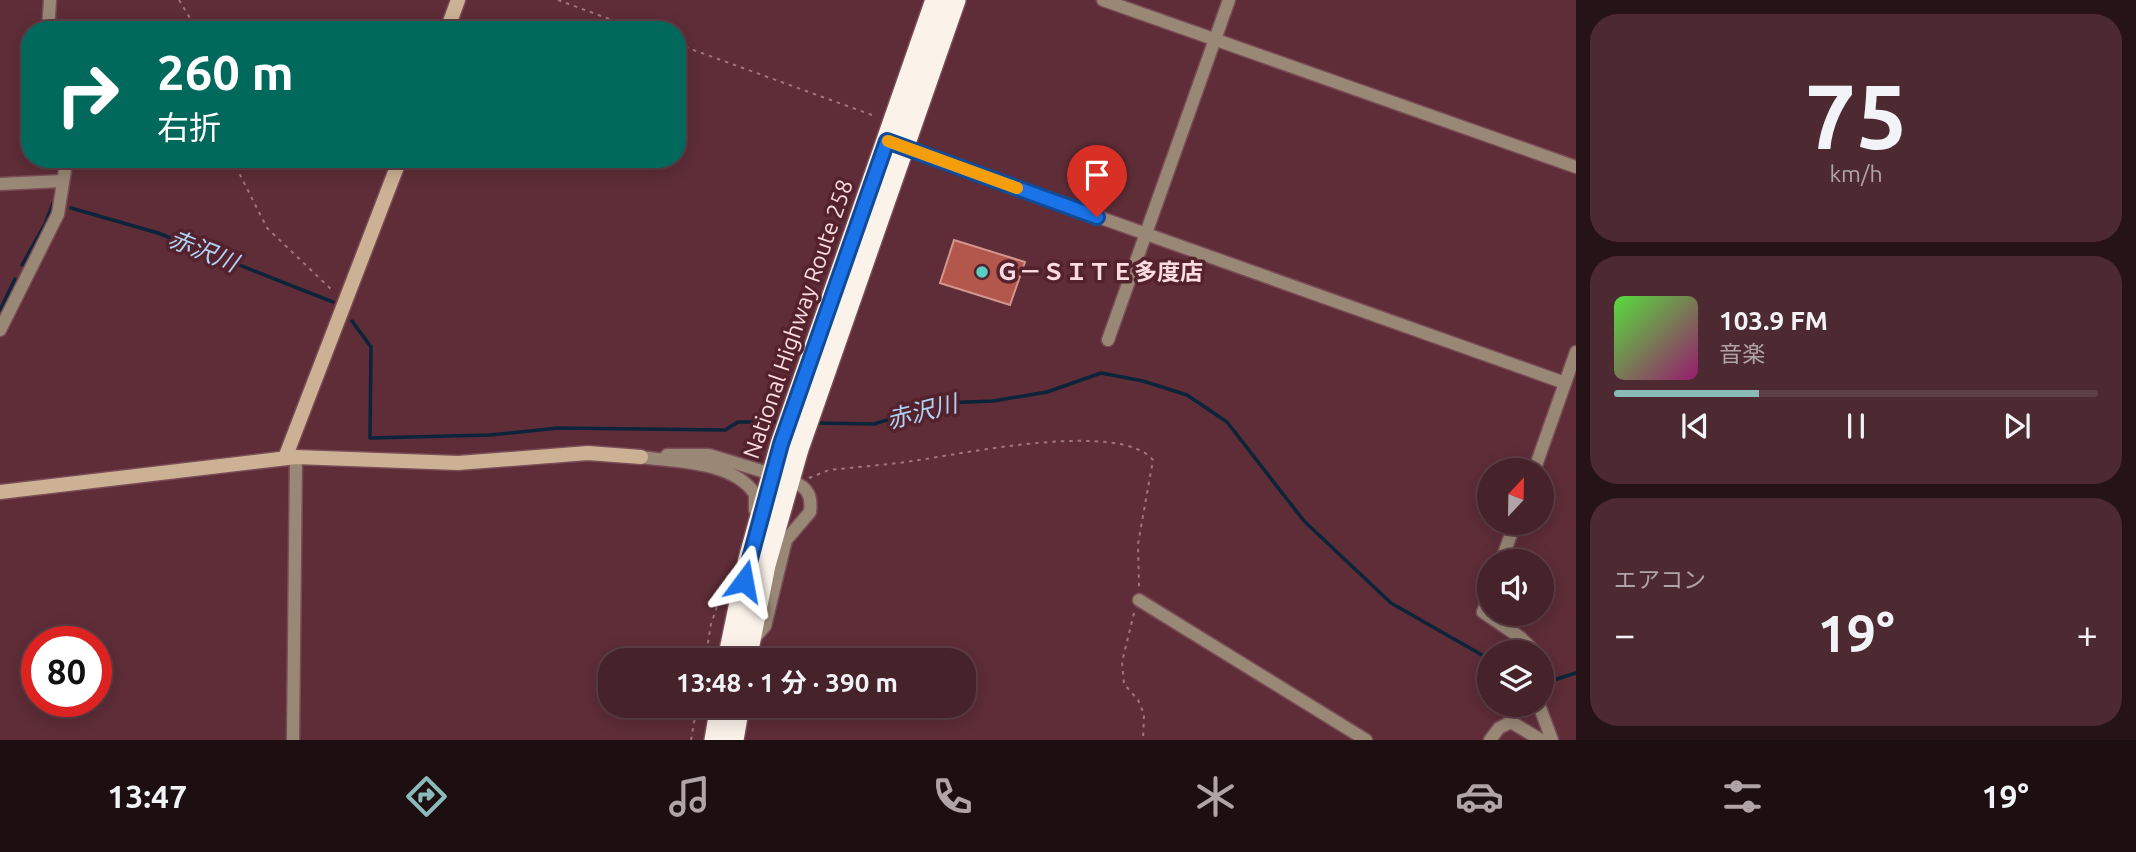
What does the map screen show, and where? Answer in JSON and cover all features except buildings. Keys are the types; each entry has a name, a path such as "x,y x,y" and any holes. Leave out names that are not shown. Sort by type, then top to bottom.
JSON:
{"highway":[{"name":"National Highway Route 258","path":"730,648 749,559 894,144 936,0"},
{"name":"National Highway Route 258","path":"894,144 955,0"},
{"name":"National Highway Route 258","path":"748,648 790,446"},
{"path":"715,740 719,718"},
{"path":"733,740 736,718"}],"street":[{"path":"49,21 50,0"},
{"path":"450,21 458,0"},
{"path":"1103,0 1576,167"},
{"path":"1108,340 1229,0"},
{"path":"894,144 1565,383"},
{"path":"0,330 58,214 65,168"},
{"path":"293,740 291,458 346,300 397,168"},
{"path":"0,184 61,180"},
{"path":"1539,458 1576,352"},
{"path":"0,492 291,458 458,463 588,453 640,457 707,466 748,484 757,501 749,559"},
{"path":"640,457 709,455 765,472"},
{"path":"750,648 765,626 786,540 810,512 810,495 799,484"},
{"path":"1139,600 1366,740"},
{"path":"1503,626 1523,640"},
{"path":"1543,717 1552,740"},
{"path":"1490,740 1499,728 1511,722 1541,740"}],"path":[{"path":"179,0 192,21"},
{"path":"558,0 615,21"},
{"path":"686,47 872,115"},
{"path":"237,168 267,228 346,300"},
{"path":"799,484 811,475 828,470 1061,440 1109,443 1147,453 1153,460 1138,544 1139,600 1128,631 1122,663 1124,684 1138,700 1144,714 1143,740"},
{"path":"691,740 695,718"}],"waterway":[{"name":"赤沢川","path":"22,265 45,224 53,203"},
{"name":"赤沢川","path":"71,208 158,233 333,302"},
{"name":"赤沢川","path":"0,310 15,279"},
{"name":"赤沢川","path":"352,321 371,347 370,438 490,435 558,428 725,430 738,422 780,422"},
{"name":"赤沢川","path":"816,423 874,424 942,403 993,401 1047,392 1101,373 1143,381 1187,395 1227,422 1304,521 1391,603 1477,652"},
{"name":"赤沢川","path":"1554,679 1576,673"}],"slow traffic":[{"path":"888,141 1017,188"}],"place":[{"name":"Ｇ－ＳＩＴＥ多度店","path":"982,272"}],"route":[{"path":"744,581 781,444 887,141 1097,217"}]}
